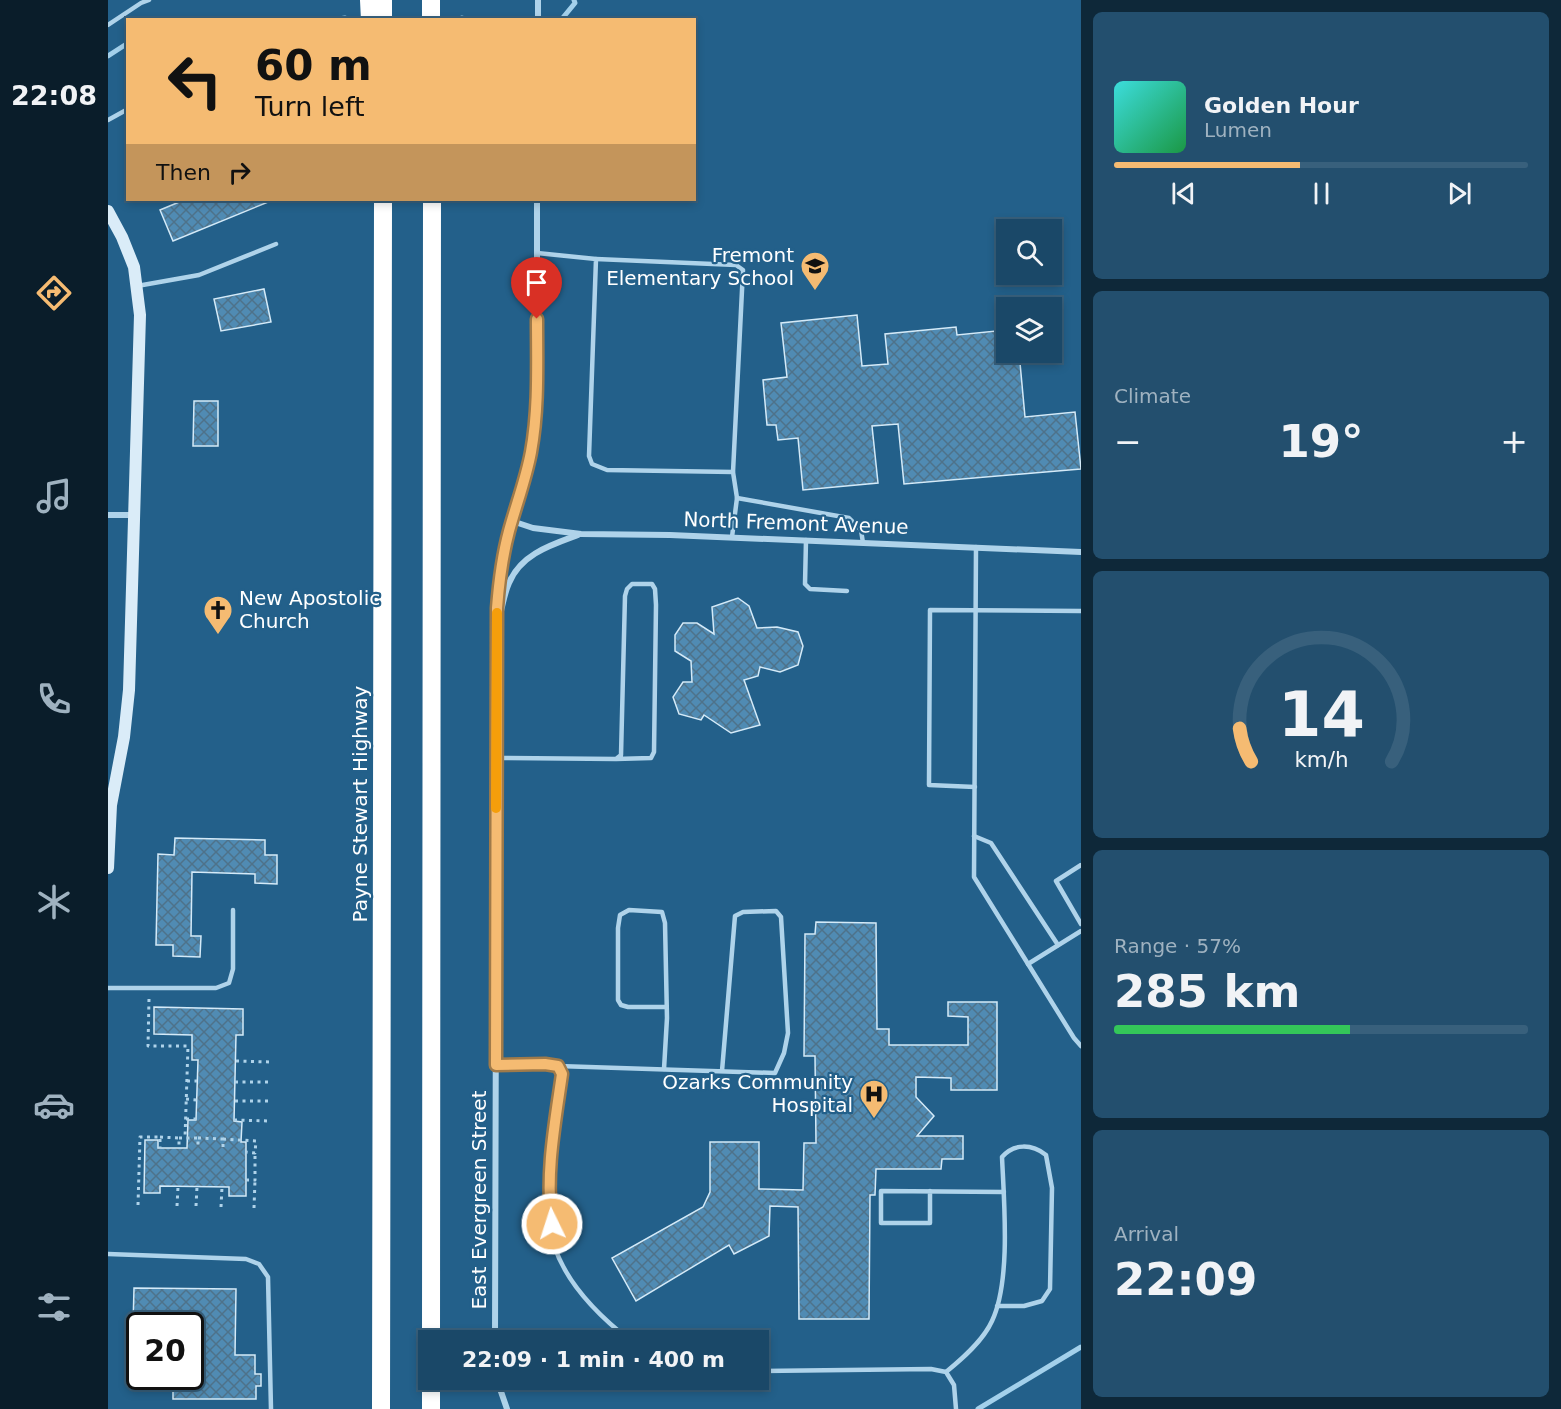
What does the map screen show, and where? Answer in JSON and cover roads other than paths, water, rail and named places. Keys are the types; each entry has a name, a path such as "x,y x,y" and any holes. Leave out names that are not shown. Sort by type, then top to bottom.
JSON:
{"highway":[{"path":"369,0 370,18"},
{"path":"383,0 383,18"},
{"path":"431,0 431,18"},
{"name":"Payne Stewart Highway","path":"381,1409 382,201"},
{"path":"431,1330 432,201"},
{"path":"431,1390 431,1409"}],"main road":[{"path":"108,211 134,267 140,315 129,690 124,737 111,805 108,868"}],"street":[{"path":"538,0 538,18"},
{"name":"East Evergreen Street","path":"495,1330 496,632 499,584 512,522 531,454 537,407 537,201"},
{"path":"108,515 135,515"},
{"name":"North Fremont Avenue","path":"512,522 533,528 581,534 732,537 1081,552"},
{"path":"496,632 509,582 522,565 537,551 581,534"},
{"path":"500,1390 507,1409"}],"lane":[{"path":"108,26 149,0"},
{"path":"108,120 126,110"},
{"path":"137,292 199,275 276,244"},
{"path":"537,253 596,259 736,265 743,270 733,472 737,498 732,537"},
{"path":"596,259 589,456 592,464 607,470 733,472"},
{"path":"737,498 849,518 861,530 863,543"},
{"path":"806,540 805,584 810,589 847,591"},
{"path":"976,547 974,878 1081,1046"},
{"path":"496,758 616,759 651,758 654,752 656,712 656,605 655,589 652,584 632,584 625,596 622,749 621,755 616,759"},
{"path":"975,787 929,785 930,610 1081,611"},
{"path":"974,837 991,843 1058,945"},
{"path":"1081,865 1056,881 1081,924"},
{"path":"108,988 216,988 229,983 233,969 233,910"},
{"path":"664,1069 666,1006 665,923 662,912 629,910 620,915 618,928 618,1000 621,1005 628,1007 666,1006"},
{"path":"496,1065 545,1064 558,1066 722,1071 775,1072 784,1053 788,1033 781,917 776,911 743,912 735,916 722,1071"},
{"path":"1028,964 1081,931"},
{"path":"558,1066 562,1074 553,1134 549,1203 554,1245 573,1283 606,1322 617,1330"},
{"path":"946,1372 968,1354 992,1322 996,1306 1003,1282 1002,1157 1008,1150 1025,1146 1036,1147 1046,1155 1052,1188 1050,1289 1042,1301 1024,1306 996,1306"},
{"path":"930,1191 930,1223 881,1223 881,1191 930,1191 1004,1192"},
{"path":"108,1254 246,1259 259,1264 268,1277 271,1409"},
{"path":"769,1371 931,1369 946,1372 954,1385 956,1409"}],"waterway":[{"path":"563,18 575,3 574,0"},
{"path":"108,56 126,44"},
{"path":"978,1409 1081,1347"}],"place":[{"name":"Fremont Elementary School","path":"815,292"},
{"name":"New Apostolic Church","path":"218,636"},
{"name":"Ozarks Community Hospital","path":"874,1120"}]}
